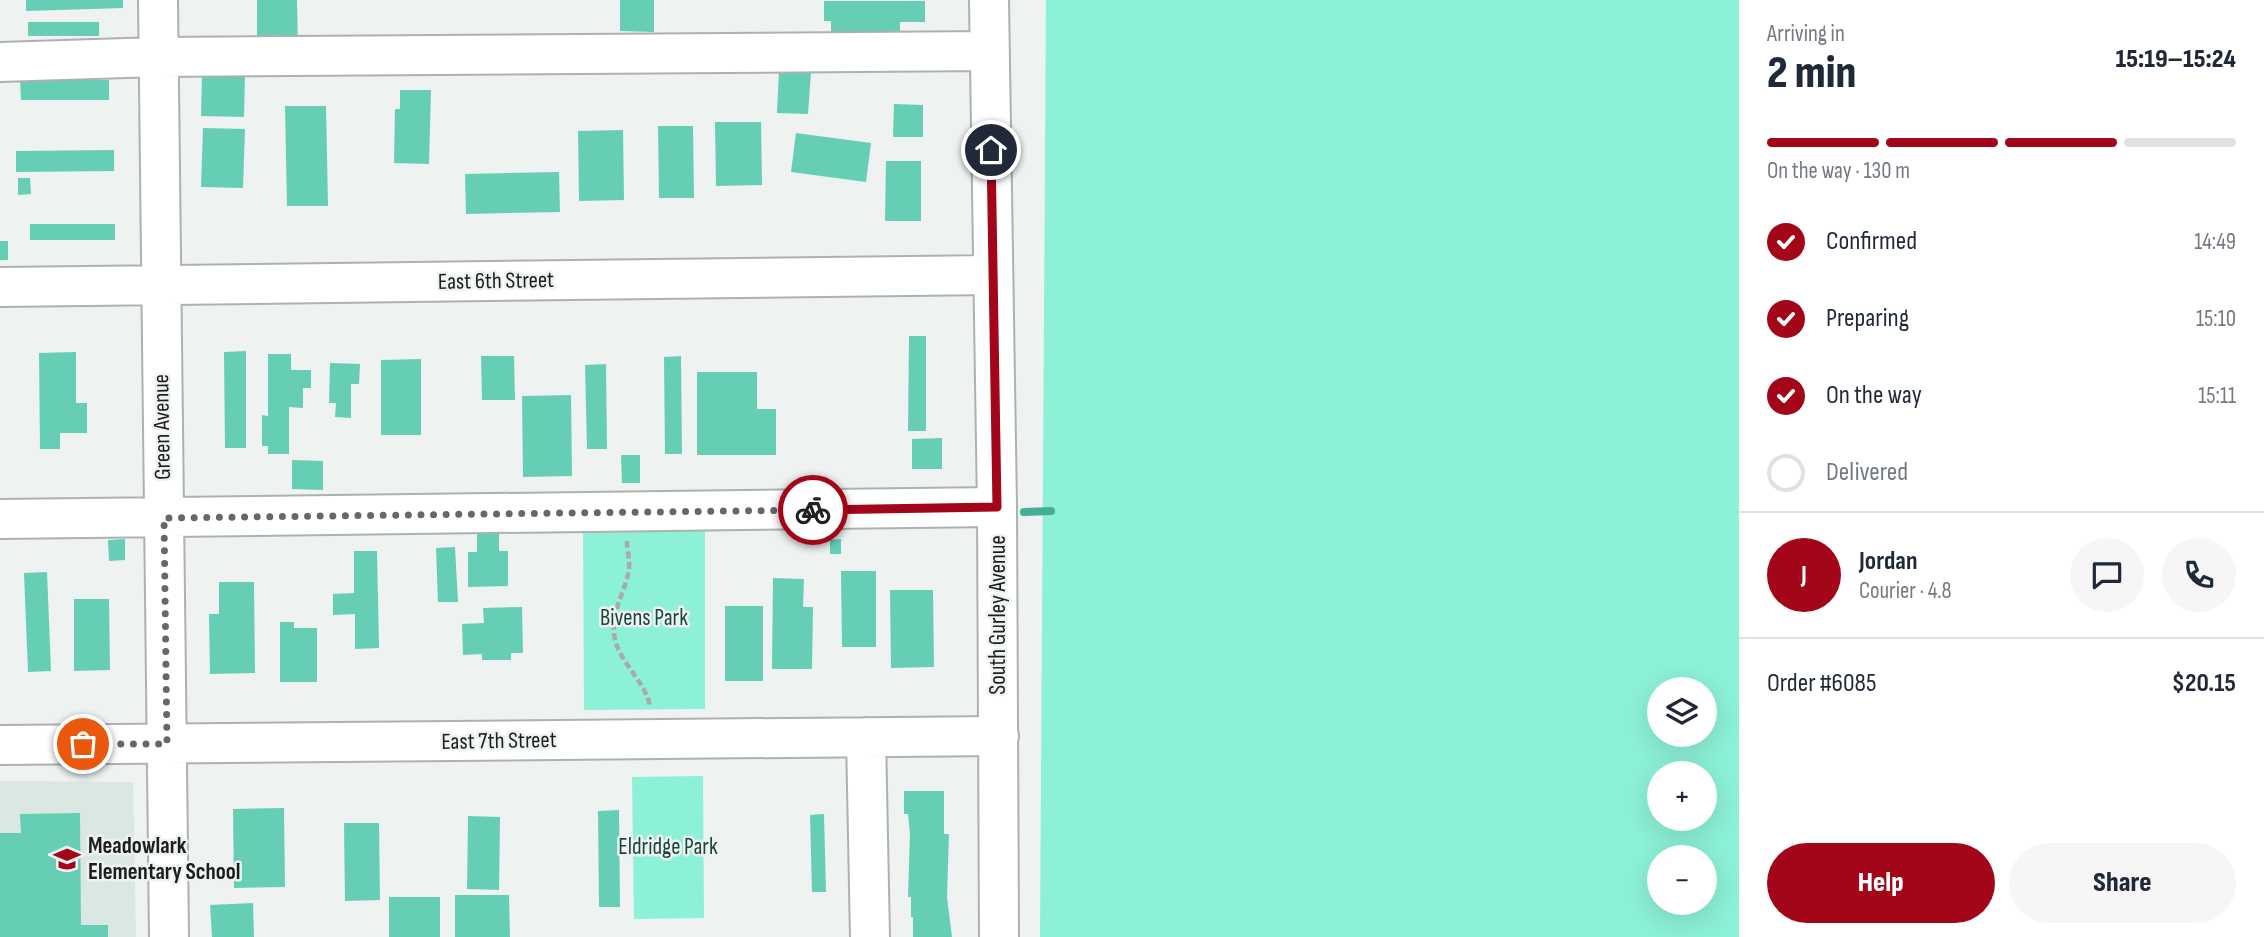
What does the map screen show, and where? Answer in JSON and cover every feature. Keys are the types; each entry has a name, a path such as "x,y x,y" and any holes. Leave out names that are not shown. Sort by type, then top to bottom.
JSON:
{"street":[{"name":"Green Avenue","path":"158,0 159,285 169,937"},
{"name":"South Gurley Avenue","path":"989,0 997,507 999,937"},
{"path":"0,62 158,57 990,51"},
{"name":"East 6th Street","path":"0,287 993,275"},
{"path":"0,519 997,507"},
{"name":"East 7th Street","path":"0,745 999,736"},
{"path":"866,737 870,937"}],"path":[{"path":"624,512 629,568 616,604 614,635 624,659 648,696 652,714"}],"shaded area":[{"name":"Meadowlark Elementary School","path":"0,781 133,782 136,937 0,937"}],"green space":[{"path":"1046,0 1739,0 1739,937 1040,937"},
{"name":"Bivens Park","path":"705,526 705,709 584,710 583,527"},
{"name":"Eldridge Park","path":"703,776 704,918 634,919 632,777"}],"building":[{"path":"26,0 123,0 123,8 26,11"},
{"path":"257,0 297,0 298,46 257,46"},
{"path":"620,0 654,0 654,32 620,31"},
{"path":"824,1 925,1 925,22 900,22 900,35 831,41 831,21 824,21"},
{"path":"28,22 99,22 99,36 28,36"},
{"path":"779,70 811,72 808,114 777,113"},
{"path":"202,74 245,75 244,117 201,116"},
{"path":"20,80 109,80 109,100 21,100"},
{"path":"400,90 431,90 429,164 394,163 395,109 400,109"},
{"path":"894,104 923,105 923,137 893,137"},
{"path":"285,106 326,106 328,206 287,206"},
{"path":"715,122 761,122 762,185 716,186"},
{"path":"658,126 693,126 694,198 659,198"},
{"path":"203,128 245,129 243,188 201,187"},
{"path":"623,130 624,200 579,201 578,131"},
{"path":"796,133 871,143 866,182 791,172"},
{"path":"114,150 114,171 16,172 16,151"},
{"path":"886,161 921,161 921,221 885,221"},
{"path":"559,172 560,212 466,214 465,174"},
{"path":"18,178 30,178 31,194 18,195"},
{"path":"30,224 115,224 115,240 30,240"},
{"path":"0,241 8,241 8,260 0,260"},
{"path":"909,336 926,336 926,431 908,431"},
{"path":"246,351 246,448 225,448 224,352"},
{"path":"76,352 76,403 87,403 87,433 60,433 60,449 40,449 39,353"},
{"path":"268,354 291,354 291,370 311,370 311,388 303,388 303,408 289,407 289,454 268,454 268,446 262,446 262,415 268,416"},
{"path":"481,356 514,356 515,400 482,400"},
{"path":"681,356 682,454 665,454 664,357"},
{"path":"421,359 421,435 381,435 381,360"},
{"path":"330,363 360,364 359,384 351,384 351,418 335,417 336,403 329,403"},
{"path":"606,364 607,449 587,449 585,365"},
{"path":"697,372 757,372 757,409 776,409 776,455 697,455"},
{"path":"571,395 572,476 523,477 522,396"},
{"path":"942,438 942,469 912,469 912,439"},
{"path":"621,455 640,455 640,483 622,483"},
{"path":"292,460 323,461 323,490 292,489"},
{"path":"499,526 499,551 508,551 508,586 468,587 468,552 477,552 477,527"},
{"path":"125,539 125,560 109,561 108,540"},
{"path":"841,539 841,554 830,554 830,540"},
{"path":"455,547 458,602 438,602 436,548"},
{"path":"354,551 377,551 379,648 355,649 355,614 333,615 333,594 354,593"},
{"path":"841,571 876,571 876,647 842,647"},
{"path":"47,572 51,671 28,672 24,573"},
{"path":"773,578 804,579 803,607 813,607 812,669 772,669"},
{"path":"219,582 254,582 255,673 210,674 209,614 219,614"},
{"path":"890,590 933,590 934,667 891,668"},
{"path":"74,599 109,599 110,670 74,671"},
{"path":"725,606 763,606 763,681 725,681"},
{"path":"522,607 523,653 511,653 511,660 482,660 482,654 463,655 462,624 484,623 483,608"},
{"path":"280,622 294,622 294,628 317,628 317,682 280,682"},
{"path":"904,791 944,791 944,834 949,834 947,897 952,937 913,937 911,897 908,897 910,834 908,814 904,814"},
{"path":"284,808 285,887 234,888 233,809"},
{"path":"619,810 620,907 599,907 598,811"},
{"path":"80,813 81,925 108,925 108,937 0,937 0,833 21,833 20,814"},
{"path":"824,814 826,892 812,892 810,815"},
{"path":"468,816 500,817 499,890 467,889"},
{"path":"344,823 379,823 380,900 345,901"},
{"path":"455,895 509,895 510,937 455,937"},
{"path":"389,897 440,897 440,937 389,937"},
{"path":"253,903 254,937 212,937 210,905"}],"waterway":[{"path":"1024,512 1051,511"}],"way so far":[{"path":"83,744 167,744 164,518 813,510"}],"place":[{"name":"Meadowlark Elementary School","path":"67,859"}],"route":[{"path":"813,510 997,507 991,150"}]}
